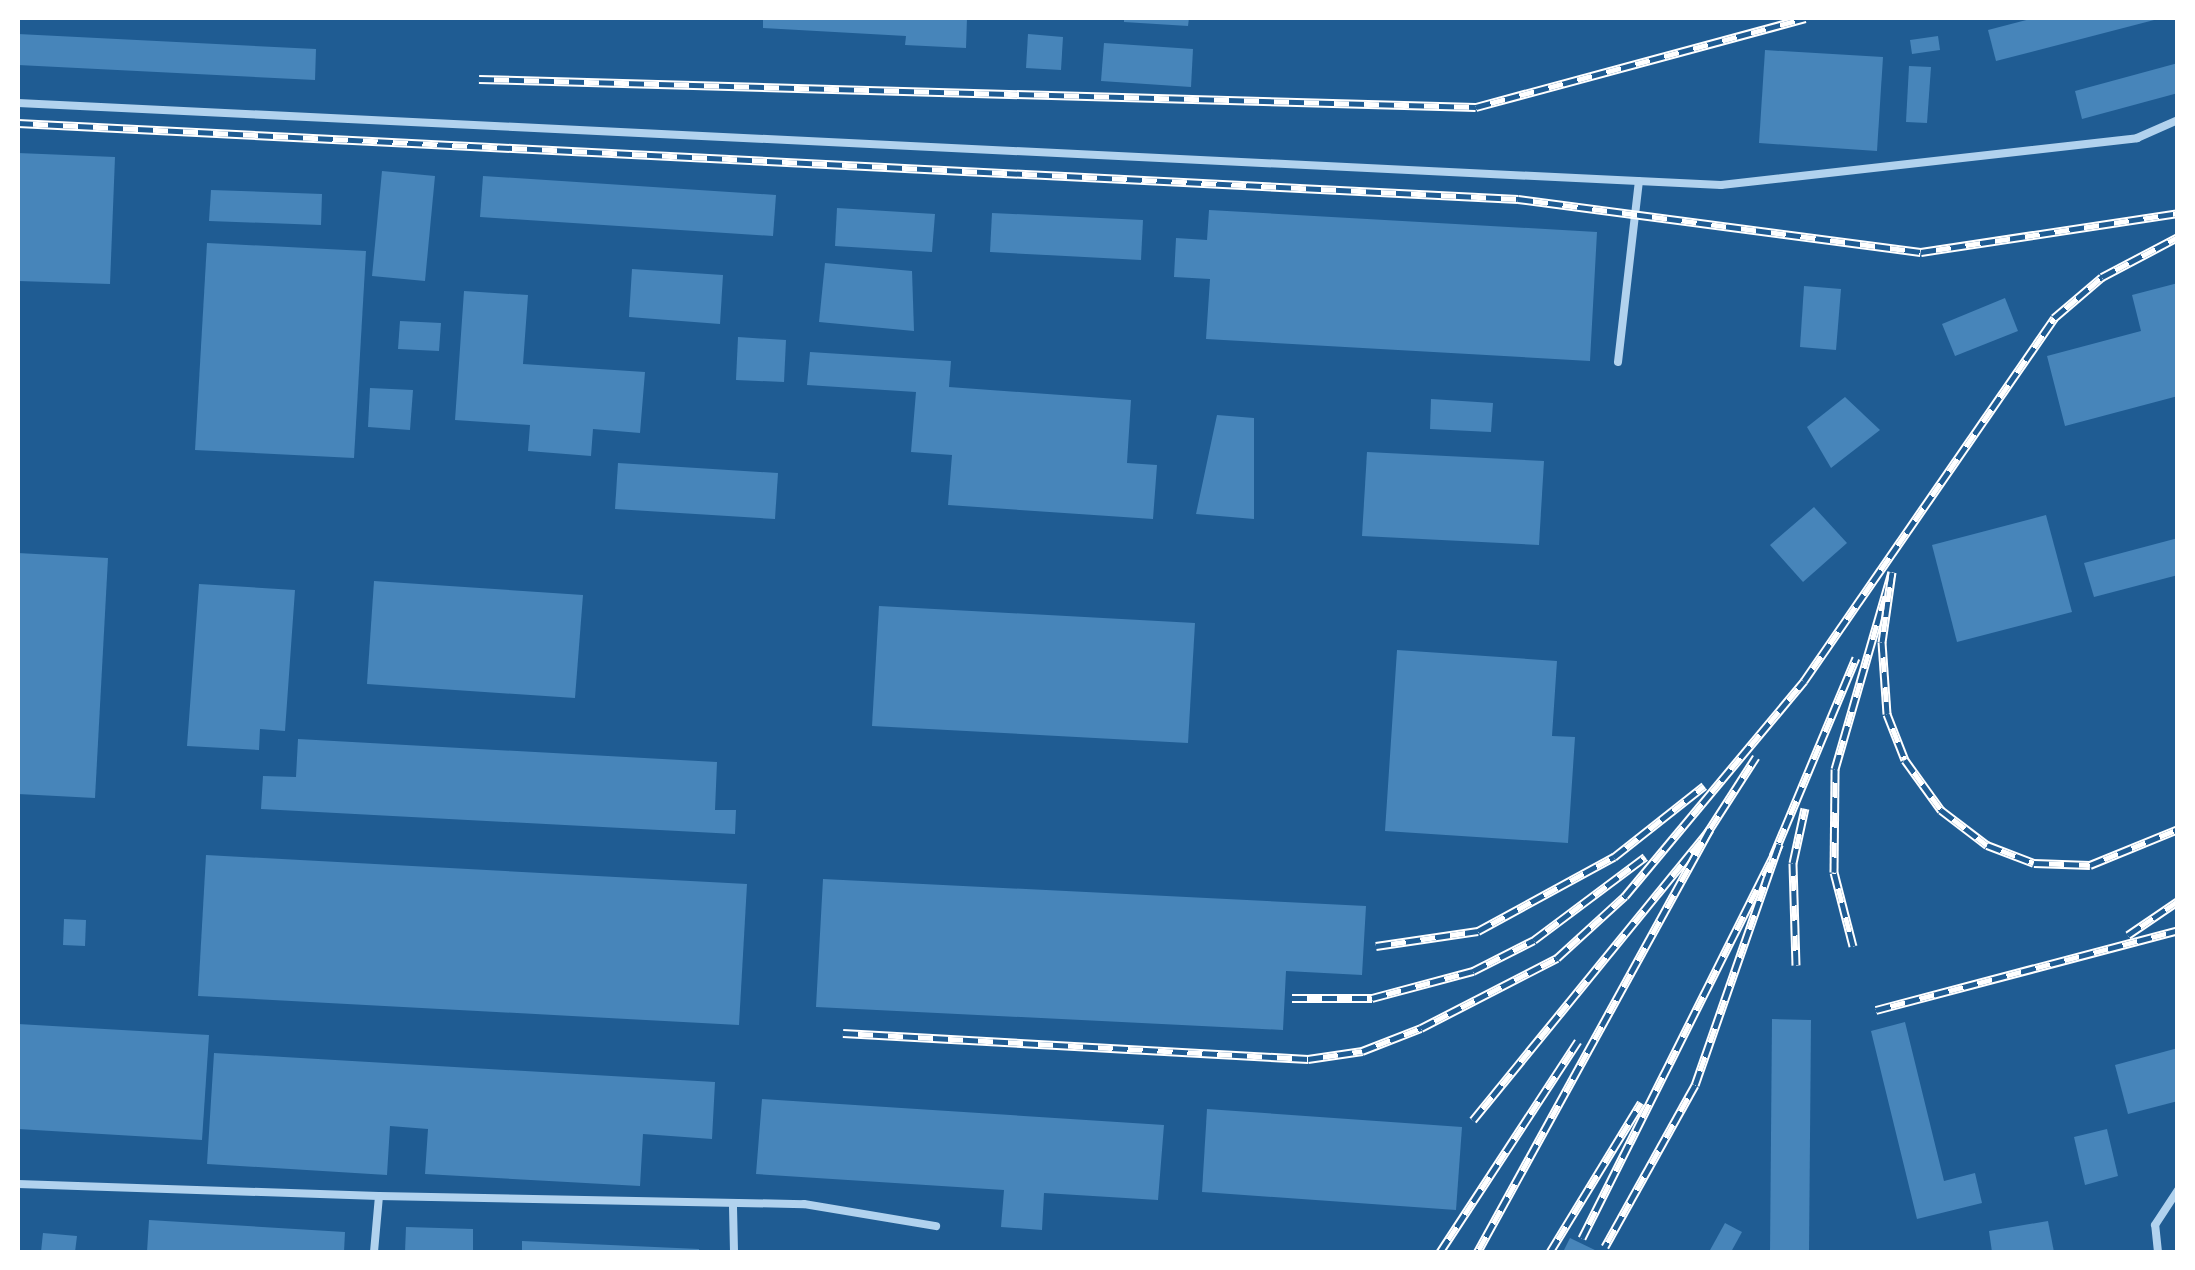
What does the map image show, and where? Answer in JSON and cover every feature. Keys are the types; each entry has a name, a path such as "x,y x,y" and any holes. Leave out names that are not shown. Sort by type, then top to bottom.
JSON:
{"lane":[{"path":"18,103 1639,181 1801,181 2137,138 2178,120"},
{"path":"1618,362 1639,181"},
{"path":"18,1184 734,1208 804,1204 936,1226"},
{"path":"2158,1252 2154,1225 2178,1190"},
{"path":"374,1252 378,1196"},
{"path":"734,1208 734,1252"}],"building":[{"path":"763,18 967,18 966,48 905,45 906,36 763,28"},
{"path":"1124,18 1189,18 1188,26 1124,22"},
{"path":"2034,18 2158,19 1996,61 1988,30"},
{"path":"18,34 316,49 315,80 18,65"},
{"path":"1028,34 1063,37 1061,70 1026,68"},
{"path":"1938,36 1940,50 1912,54 1910,40"},
{"path":"1104,43 1193,49 1191,87 1101,81"},
{"path":"1765,50 1883,57 1877,151 1759,143"},
{"path":"2178,63 2178,93 2082,119 2075,91"},
{"path":"1909,66 1931,67 1927,123 1906,122"},
{"path":"18,153 115,157 110,284 18,281"},
{"path":"382,171 435,176 425,281 372,276"},
{"path":"483,176 776,195 773,236 480,217"},
{"path":"211,190 322,194 321,225 209,221"},
{"path":"837,208 935,214 932,252 835,246"},
{"path":"1209,210 1597,232 1590,361 1206,339 1210,279 1174,277 1176,238 1207,240"},
{"path":"992,213 1143,220 1141,260 990,252"},
{"path":"207,243 366,251 354,458 195,450"},
{"path":"825,263 912,271 914,331 819,322"},
{"path":"632,269 723,275 720,324 629,317"},
{"path":"2178,283 2178,396 2065,426 2047,356 2141,331 2132,295"},
{"path":"1804,286 1841,289 1836,350 1800,347"},
{"path":"464,291 528,295 523,364 645,372 640,433 593,429 591,456 528,451 530,425 455,420"},
{"path":"2005,298 2018,331 1955,356 1942,324"},
{"path":"400,321 441,323 439,351 398,349"},
{"path":"738,337 786,340 784,382 736,380"},
{"path":"810,352 951,361 949,387 1131,400 1127,463 1157,465 1153,519 948,505 952,455 911,452 916,392 807,385"},
{"path":"370,388 413,390 410,430 368,427"},
{"path":"1845,397 1880,430 1831,468 1807,427"},
{"path":"1431,399 1493,403 1491,432 1430,429"},
{"path":"1217,415 1254,418 1254,519 1196,514"},
{"path":"1367,452 1544,461 1539,545 1362,536"},
{"path":"618,463 778,473 775,519 615,509"},
{"path":"1814,507 1847,543 1803,582 1770,545"},
{"path":"2046,515 2072,612 1957,642 1932,545"},
{"path":"2178,538 2178,575 2094,597 2084,563"},
{"path":"18,553 108,558 95,798 18,794"},
{"path":"374,581 583,595 575,698 367,684"},
{"path":"199,584 295,590 285,731 260,729 259,750 187,746"},
{"path":"879,606 1195,623 1188,743 872,726"},
{"path":"1397,650 1557,661 1552,736 1575,737 1568,843 1385,831"},
{"path":"298,739 717,762 715,810 736,810 735,834 261,809 263,776 296,777"},
{"path":"206,855 747,884 739,1025 198,996"},
{"path":"823,879 1366,906 1362,975 1286,971 1283,1030 816,1007"},
{"path":"64,919 86,920 85,946 63,945"},
{"path":"1772,1019 1811,1020 1809,1252 1770,1252"},
{"path":"1905,1022 1944,1181 1975,1173 1982,1203 1917,1219 1871,1031"},
{"path":"18,1024 209,1035 202,1140 18,1129"},
{"path":"2178,1048 2178,1101 2128,1114 2115,1065"},
{"path":"214,1053 715,1082 712,1139 643,1134 640,1186 425,1174 428,1129 390,1126 387,1175 207,1164"},
{"path":"762,1099 1164,1125 1158,1200 1044,1193 1042,1230 1001,1227 1004,1190 756,1174"},
{"path":"1207,1109 1462,1127 1456,1210 1202,1192"},
{"path":"2107,1129 2118,1176 2085,1185 2074,1137"},
{"path":"149,1220 345,1232 344,1252 147,1252"},
{"path":"2048,1221 2054,1252 1992,1252 1989,1231"},
{"path":"1725,1223 1742,1232 1731,1252 1709,1252"},
{"path":"406,1227 473,1229 473,1252 405,1252"},
{"path":"43,1233 77,1236 75,1252 41,1252"},
{"path":"1570,1238 1599,1252 1563,1252"},
{"path":"522,1241 699,1249 699,1252 522,1252"}],"railway":[{"path":"479,79 1476,107 1805,18"},
{"path":"18,123 1518,199 1921,252 2178,213"},
{"path":"843,1033 1308,1059 1362,1051 1421,1028 1557,958 1625,896 1804,681 2054,318 2102,277 2178,237"},
{"path":"1853,946 1834,872 1835,769 1892,572 1882,642 1887,714 1905,760 1941,810 1987,845 2034,863 2090,865 2178,829"},
{"path":"1773,856 1856,658"},
{"path":"1702,841 1756,757"},
{"path":"1376,946 1478,931 1614,857 1704,786"},
{"path":"1796,965 1793,863 1805,808"},
{"path":"1473,1120 1710,829 1477,1252"},
{"path":"1582,1238 1779,844 1695,1085 1605,1247"},
{"path":"1292,998 1372,998 1473,971 1534,940 1645,857"},
{"path":"2128,935 2178,901"},
{"path":"1876,1010 2178,930"},
{"path":"1440,1252 1578,1041"},
{"path":"1550,1252 1641,1103"}]}
